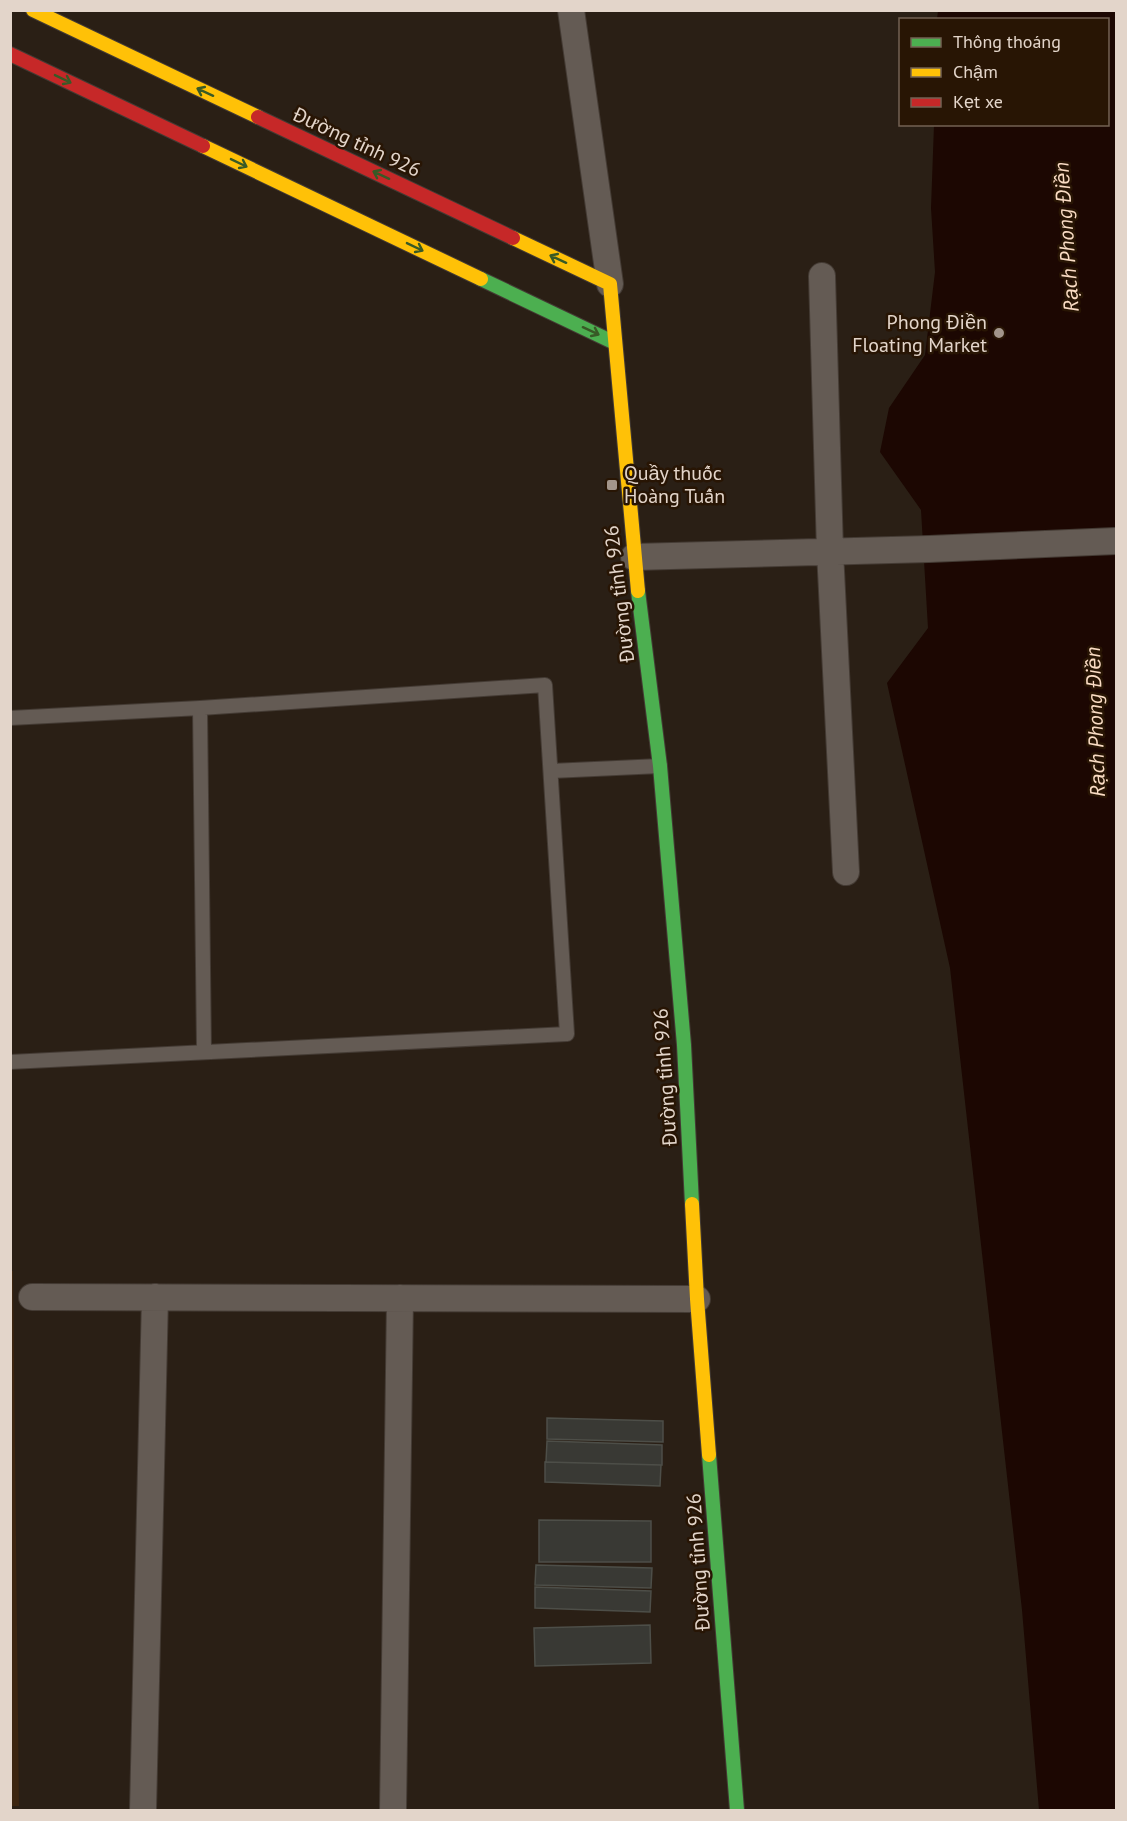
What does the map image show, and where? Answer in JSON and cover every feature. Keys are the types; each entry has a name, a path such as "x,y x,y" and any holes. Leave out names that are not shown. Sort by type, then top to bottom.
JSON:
{"main road":[{"name":"Đường tỉnh 926","path":"33,10 610,284 634,557 660,766 684,1046 697,1299 737,1810"},
{"path":"10,54 615,342"}],"street":[{"path":"571,10 610,284"},
{"path":"822,276 830,552 846,872"},
{"path":"634,557 929,549 1116,540"},
{"path":"32,1297 697,1299"},
{"path":"143,1810 155,1297"},
{"path":"393,1810 400,1298"}],"lane":[{"path":"10,718 545,685 567,1034 10,1062"},
{"path":"200,708 204,1052"},
{"path":"551,771 660,766"}],"shaded area":[{"path":"10,1270 13,1271 19,1806 11,1806"}],"water":[{"name":"Rạch Phong Điền","path":"938,11 1116,11 1116,1810 1039,1810 1022,1610 950,968 887,683 928,628 921,510 880,452 889,408 925,355 935,272 931,208 934,126 1109,126 1109,18 937,18"}],"building":[{"path":"547,1418 663,1421 663,1442 547,1439"},
{"path":"547,1441 662,1445 662,1465 546,1462"},
{"path":"545,1462 661,1465 660,1486 545,1482"},
{"path":"539,1520 651,1521 651,1562 539,1562"},
{"path":"536,1565 652,1568 651,1588 535,1585"},
{"path":"535,1587 651,1591 650,1612 535,1608"},
{"path":"650,1625 651,1663 535,1666 534,1628"}],"traffic: fast":[{"path":"481,279 615,343"},
{"path":"638,591 660,766 684,1045 692,1204"},
{"path":"709,1455 737,1810"}],"traffic: slow":[{"path":"33,10 258,117"},
{"path":"203,146 481,279"},
{"path":"513,238 610,284 638,591"},
{"path":"692,1204 709,1455"}],"traffic: jam":[{"path":"10,54 203,146"},
{"path":"258,117 513,238"}],"place":[{"name":"Phong Điền Floating Market","path":"999,333"},
{"name":"Quầy thuốc Hoàng Tuấn","path":"612,485"}]}
